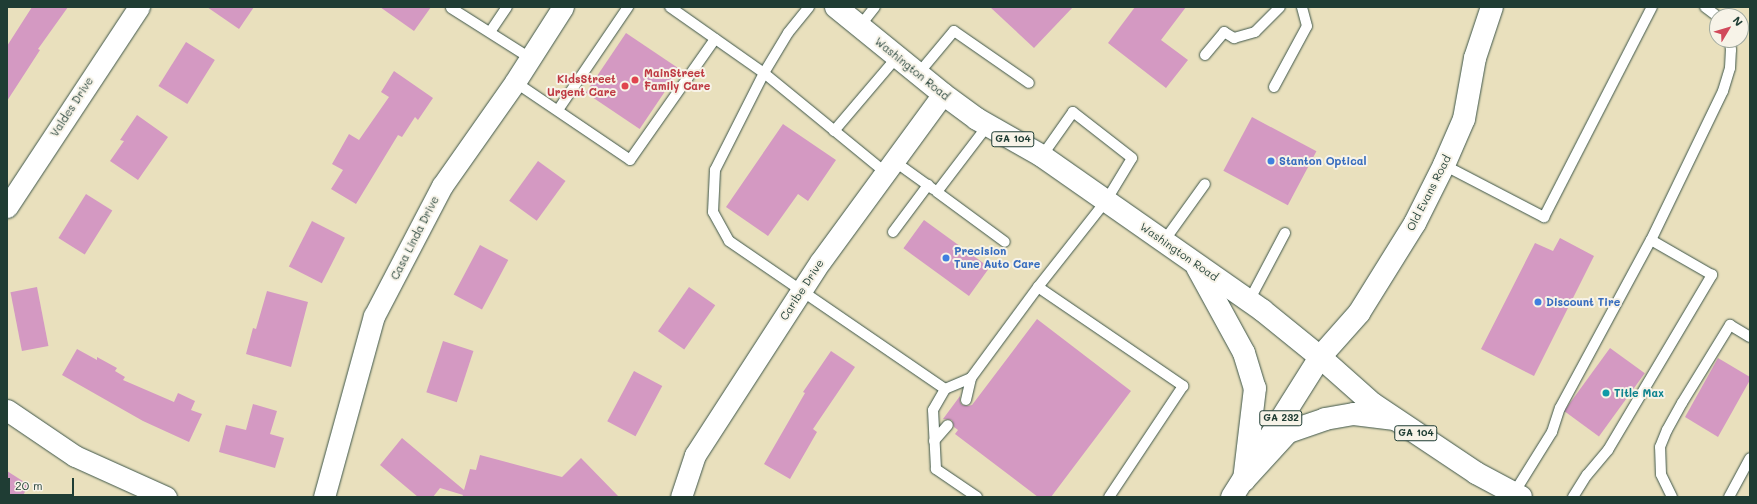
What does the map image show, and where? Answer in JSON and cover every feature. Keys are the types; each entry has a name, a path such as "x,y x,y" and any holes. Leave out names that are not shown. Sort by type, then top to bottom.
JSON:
{"main road":[{"name":"Washington Road","path":"836,7 942,94 988,125 1042,156 1164,241 1249,302 1320,357 1373,404 1507,492"},
{"name":"Old Evans Road","path":"1320,357 1360,313 1415,223 1444,165 1464,119 1475,58 1492,7"},
{"path":"1195,264 1244,353 1255,388 1238,488"},
{"name":"GA 232","path":"1238,488 1277,423 1320,357"},
{"path":"1238,488 1288,432 1325,419 1354,414 1396,420"}],"street":[{"name":"Valdes Drive","path":"7,207 139,7"},
{"name":"Casa Linda Drive","path":"324,497 374,316 442,186 516,82 563,7"},
{"name":"Caribe Drive","path":"681,497 695,455 801,291 942,94"},
{"path":"7,410 75,456 166,497"}],"lane":[{"path":"490,32 507,7"},
{"path":"558,110 628,7"},
{"path":"670,7 764,73 834,131 890,167 928,185 1005,242"},
{"path":"809,7 788,33 764,73 715,170 713,212 728,241 945,389"},
{"path":"860,26 875,7"},
{"path":"1205,55 1224,32 1234,38 1255,32 1280,7"},
{"path":"1274,87 1307,26 1302,7"},
{"path":"1444,165 1544,217 1652,7"},
{"path":"451,8 530,58"},
{"path":"918,74 954,30 1029,83"},
{"path":"516,82 630,160 715,39"},
{"path":"1507,492 1552,432 1560,408 1651,240 1723,92 1730,68 1731,48"},
{"path":"834,131 897,57"},
{"path":"966,400 971,378 1038,286 1106,201 1132,158 1073,112 1042,156"},
{"path":"937,192 988,125"},
{"path":"1164,241 1205,184"},
{"path":"893,232 928,185"},
{"path":"1249,302 1285,233"},
{"path":"1573,497 1587,475 1608,450 1712,275 1651,240"},
{"path":"1038,286 1183,386 1109,497"},
{"path":"1672,497 1662,474 1660,447 1682,403 1730,325 1750,337"},
{"path":"971,378 945,389 933,410 934,440 936,469 977,497"},
{"path":"934,440 948,425"},
{"path":"1729,497 1750,458"}],"building":[{"path":"32,7 68,7 38,49 40,50 7,101 7,46"},
{"path":"207,7 254,7 239,29"},
{"path":"380,7 431,7 414,31"},
{"path":"990,7 1073,7 1034,48"},
{"path":"1135,7 1186,7 1161,40 1188,60 1166,88 1108,43"},
{"path":"626,33 680,69 640,129 586,93"},
{"path":"186,42 215,60 187,104 158,86"},
{"path":"394,71 433,98 418,120 415,117 402,137 398,135 356,204 331,189 343,170 332,164 349,134 359,140 389,97 381,92"},
{"path":"137,115 168,137 138,180 110,161 124,141 120,140"},
{"name":"Stanton Optical","path":"1252,117 1316,151 1288,205 1223,171"},
{"path":"783,124 836,160 808,201 798,194 768,236 726,207"},
{"path":"538,161 566,181 537,221 509,201"},
{"path":"86,194 112,210 85,255 58,238"},
{"name":"Precision Tune Auto Care","path":"924,220 990,268 969,296 903,248"},
{"path":"312,221 345,238 322,283 289,266"},
{"name":"Discount Tire","path":"1560,238 1594,256 1534,376 1481,349 1535,243 1553,251"},
{"path":"480,245 508,260 482,309 454,294"},
{"path":"37,287 48,346 22,351 10,292"},
{"path":"689,287 715,305 684,350 658,331"},
{"path":"267,291 308,302 291,367 246,354 253,328 256,329"},
{"path":"1037,319 1131,391 1051,497 1038,497 955,434 958,430 954,427 952,420 943,419 960,396 960,402 962,405 972,405"},
{"path":"443,341 473,351 457,402 426,392"},
{"name":"Title Max","path":"1610,348 1645,373 1599,436 1564,411"},
{"path":"77,349 97,360 97,357 117,368 115,371 125,377 123,380 174,402 178,393 195,401 191,410 202,414 189,442 143,421 62,375"},
{"path":"831,351 855,367 813,429 817,432 790,479 764,464 805,393 803,392"},
{"path":"1718,358 1750,377 1750,380 1718,437 1685,417"},
{"path":"634,371 662,386 635,436 607,421"},
{"path":"253,404 277,411 270,434 284,438 275,468 219,452 226,425 246,430"},
{"path":"402,438 464,490 470,469 476,470 480,455 562,477 581,458 619,497 462,497 463,495 440,488 433,497 418,497 380,465"},
{"path":"7,471 29,485 22,497 7,497"}],"place":[{"name":"MainStreet Family Care","path":"635,80"},
{"name":"KidsStreet Urgent Care","path":"625,86"},
{"name":"Stanton Optical","path":"1271,161"},
{"name":"Precision Tune Auto Care","path":"946,258"},
{"name":"Discount Tire","path":"1538,302"},
{"name":"Title Max","path":"1606,393"}]}
